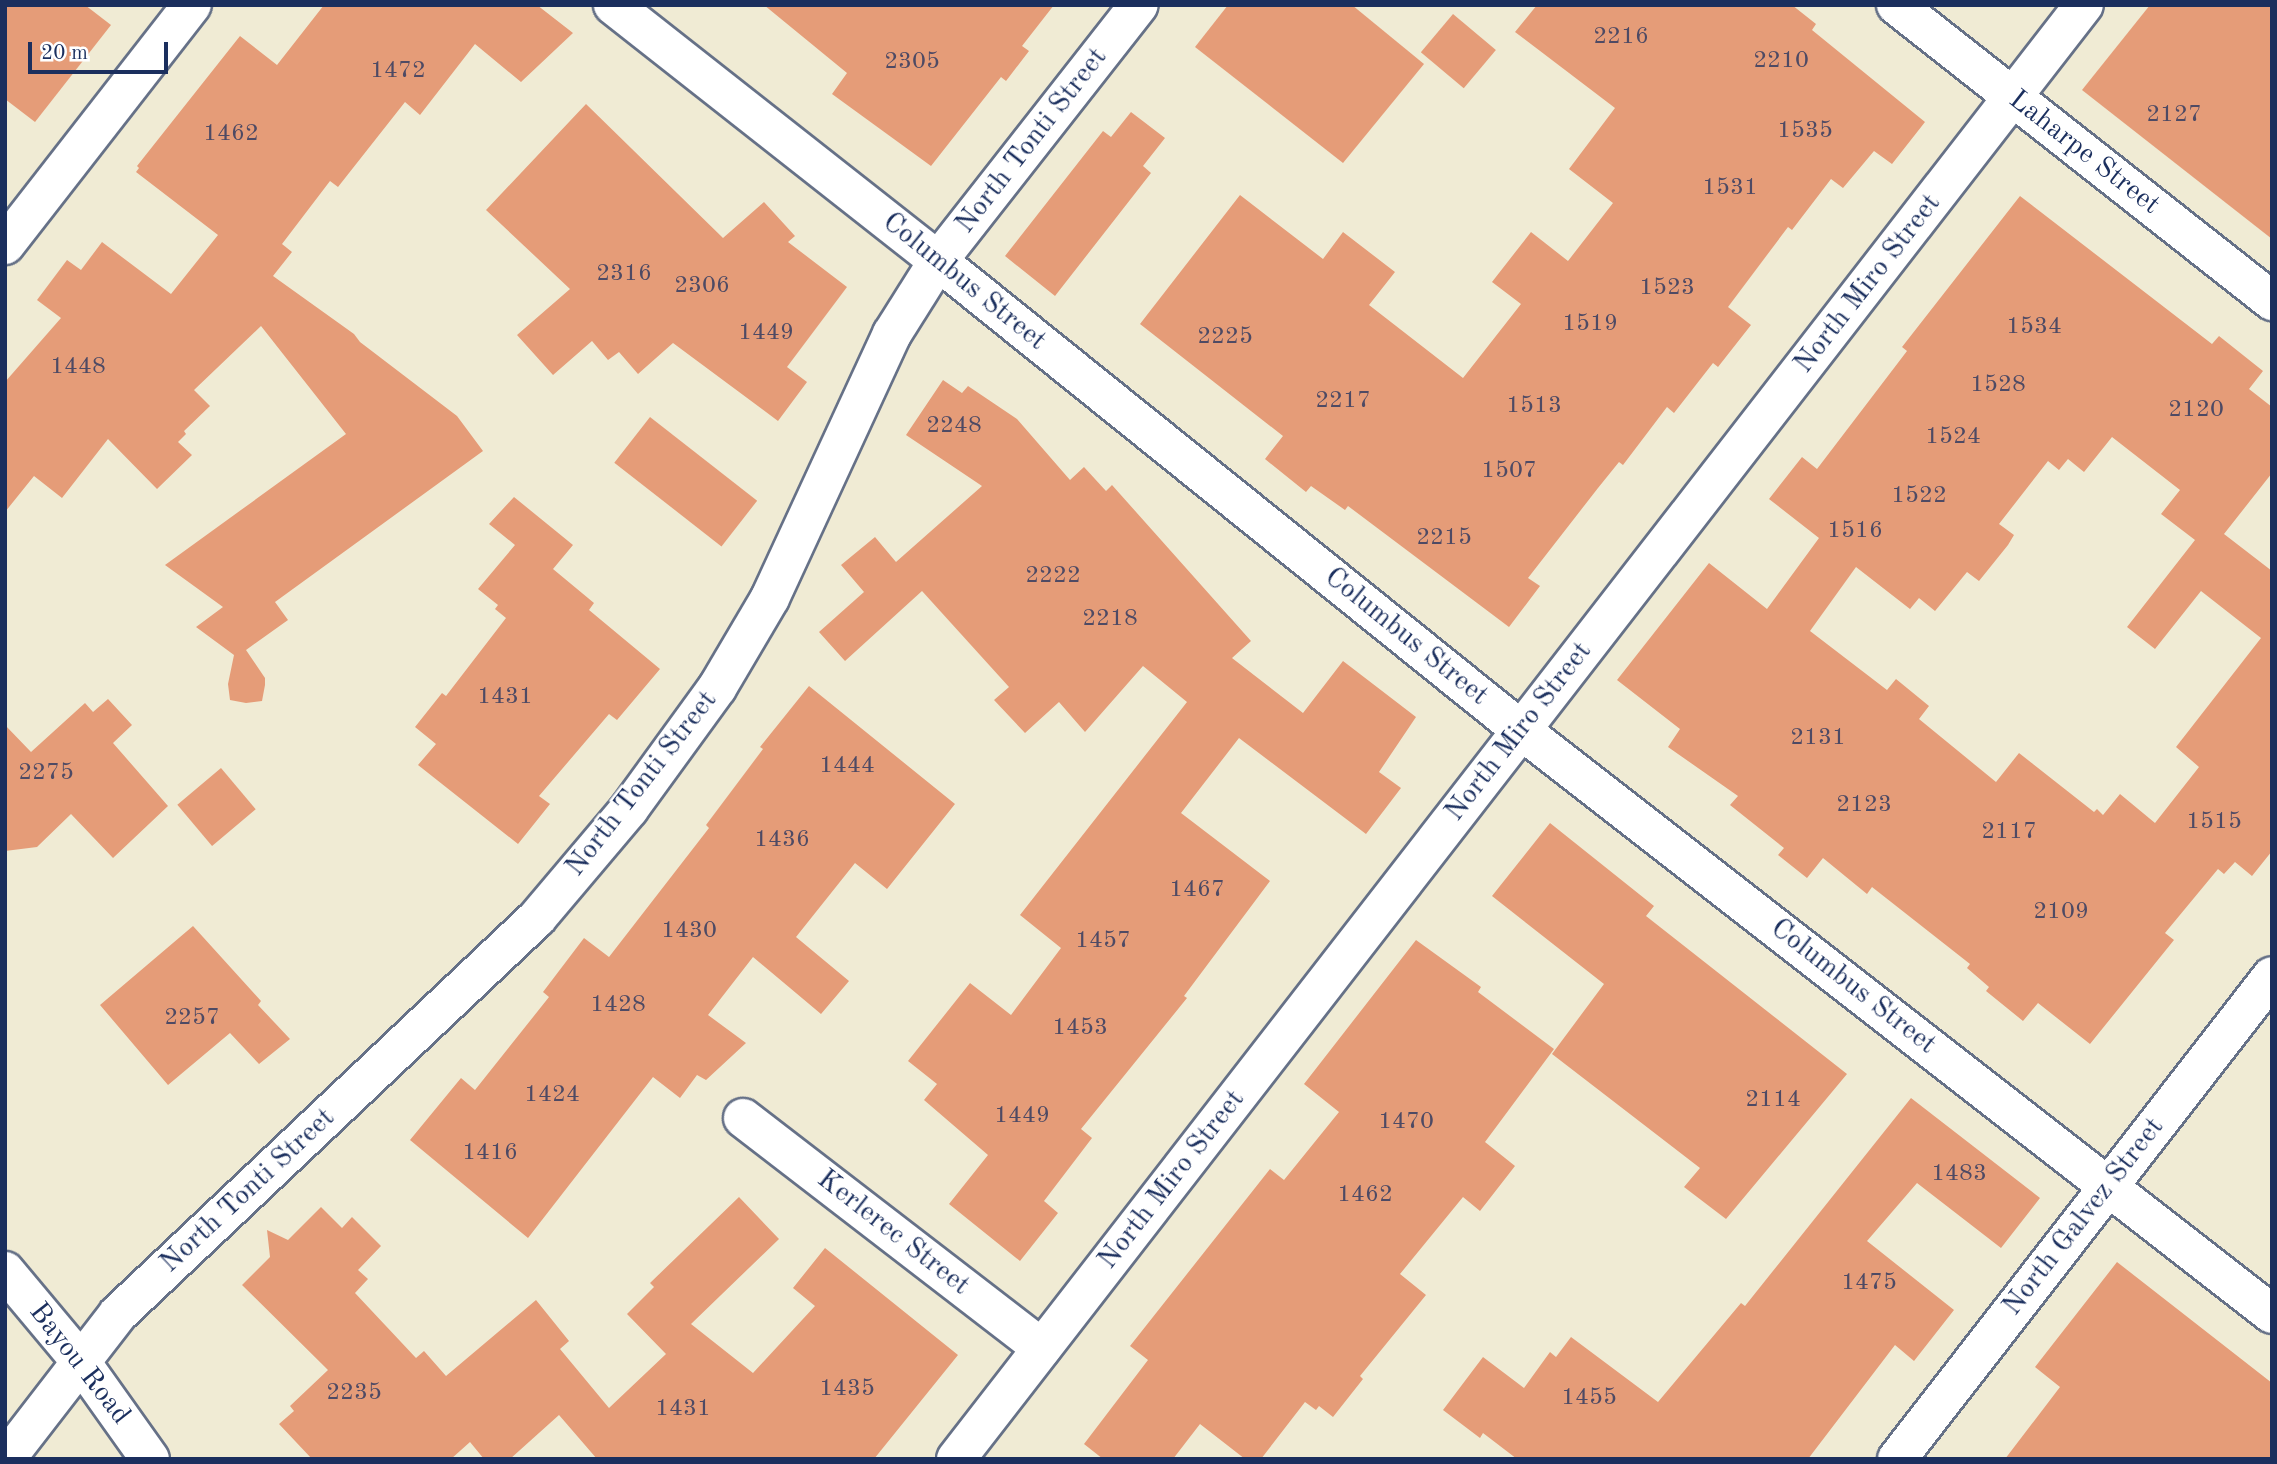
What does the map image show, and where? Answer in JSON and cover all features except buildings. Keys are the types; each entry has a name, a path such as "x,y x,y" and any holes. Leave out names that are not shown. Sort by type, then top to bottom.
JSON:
{"street":[{"path":"5,245 192,5"},
{"name":"Columbus Street","path":"612,5 938,261 1521,730 2272,1314"},
{"name":"North Tonti Street","path":"6,1459 118,1314 537,918 629,808 717,688 770,598 892,334 938,261 1139,5"},
{"name":"Laharpe Street","path":"1896,5 2272,301"},
{"name":"North Miro Street","path":"956,1459 2084,5"},
{"name":"North Galvez Street","path":"1897,1459 2272,976"},
{"name":"Kerlerec Street","path":"743,1118 1042,1348"},
{"name":"Bayou Road","path":"5,1271 81,1362 150,1459"}]}
